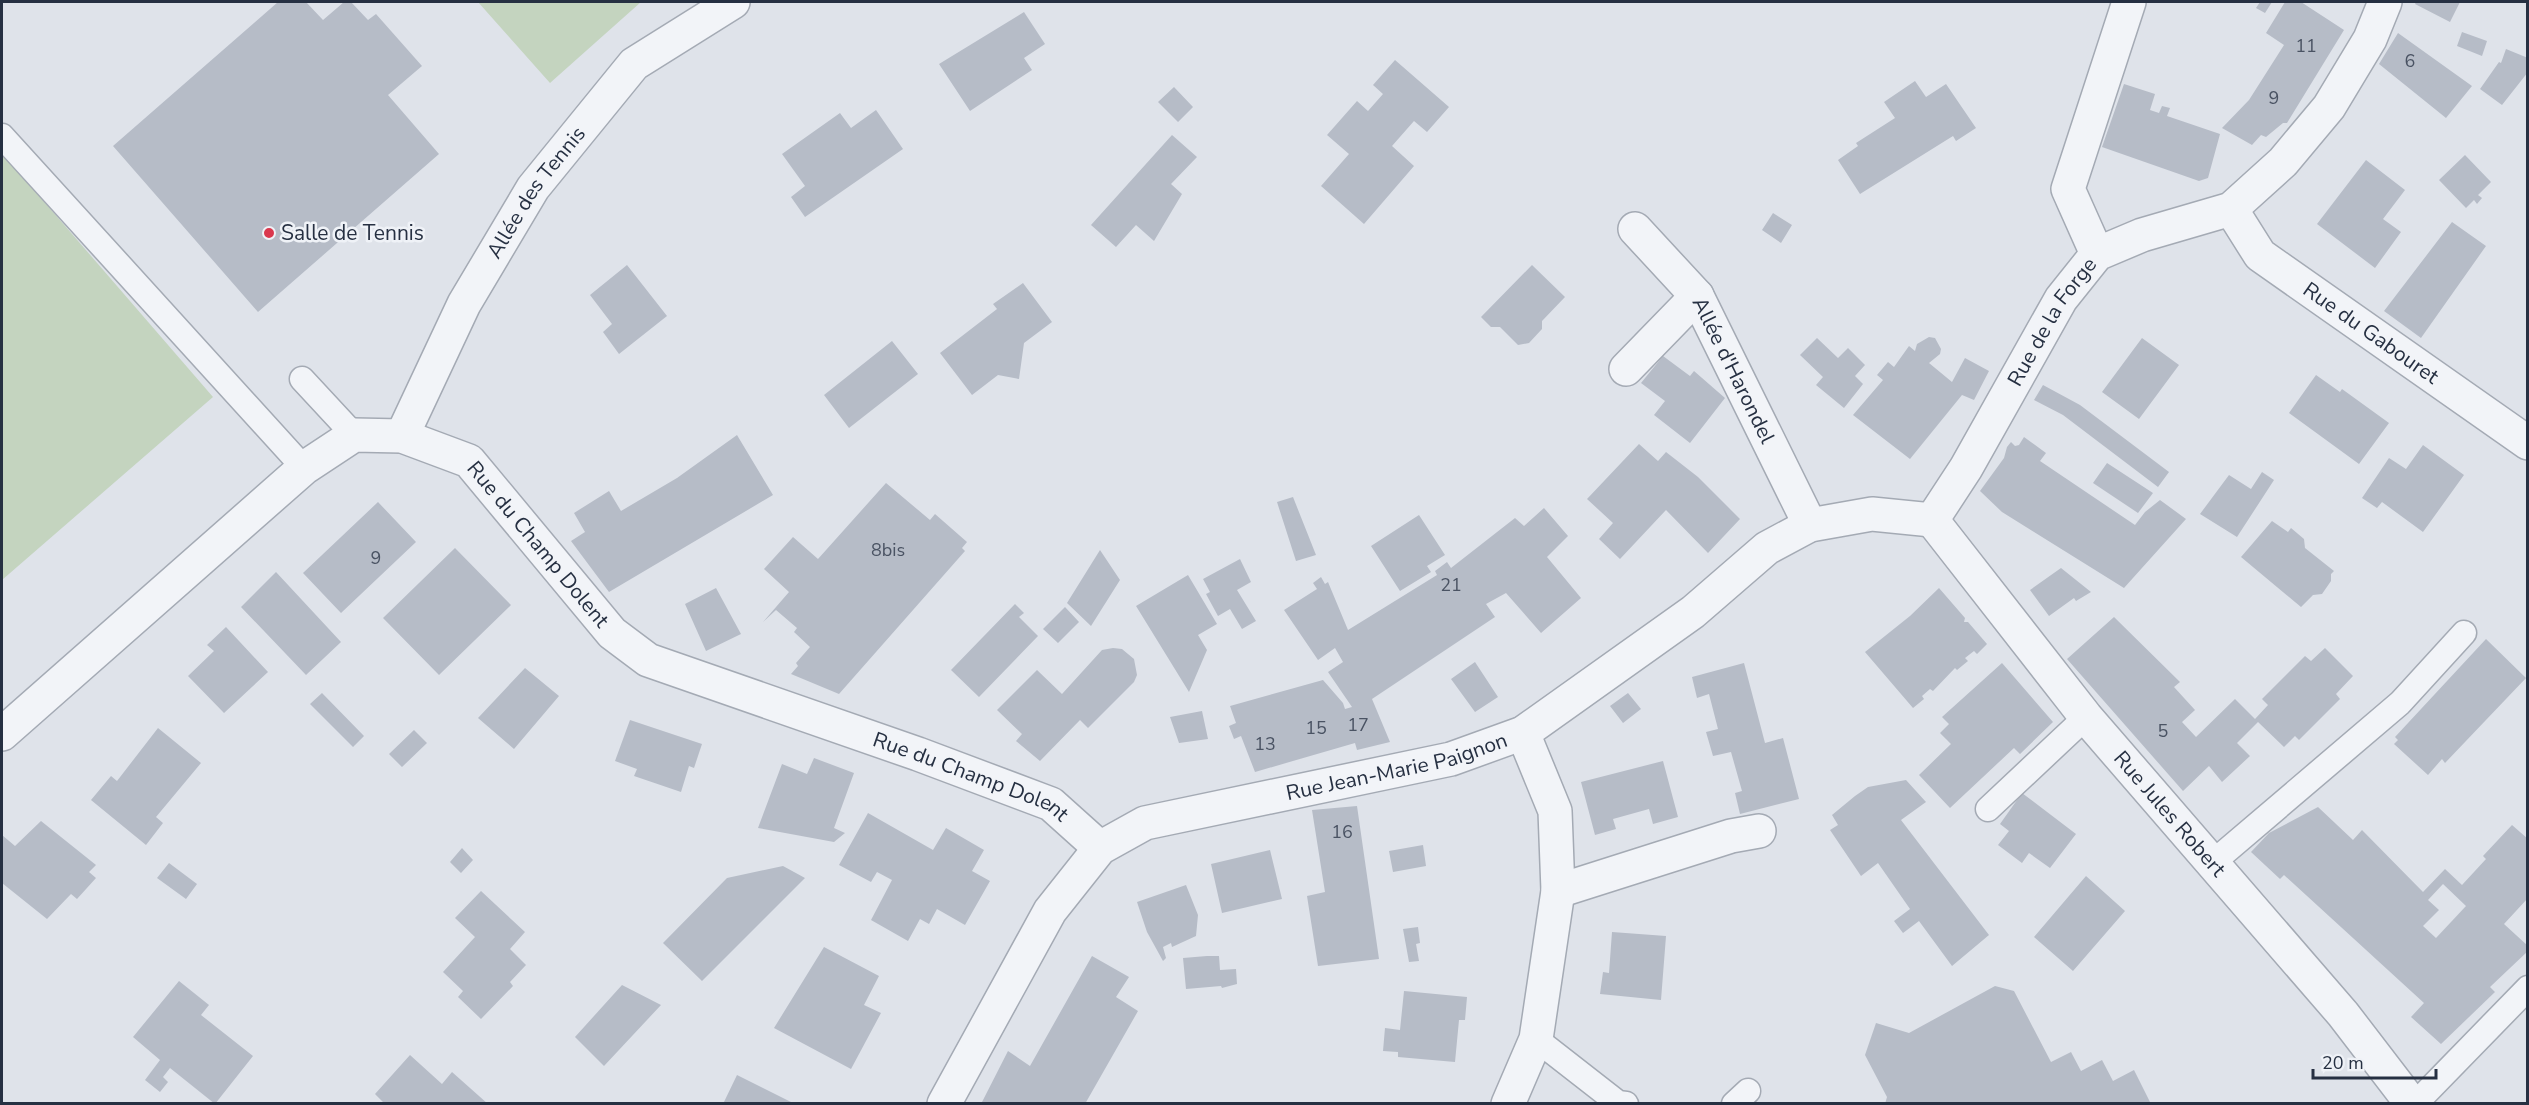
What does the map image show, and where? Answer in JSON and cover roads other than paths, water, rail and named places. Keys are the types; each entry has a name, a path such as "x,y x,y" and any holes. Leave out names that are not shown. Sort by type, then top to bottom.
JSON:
{"street":[{"name":"Allée des Tennis","path":"402,436 464,304 533,188 634,64 733,2"},
{"path":"2097,254 2068,189 2129,2"},
{"name":"Rue de la Forge","path":"1932,520 1966,468 2061,299 2097,254 2142,235 2230,209 2283,162 2329,107 2370,39 2385,2"},
{"name":"Rue du Gabouret","path":"2230,209 2260,255 2528,443"},
{"name":"Allée d'Harondel","path":"1635,229 1697,297 1810,525"},
{"path":"1626,369 1697,297"},
{"name":"Rue du Champ Dolent","path":"354,435 402,436 469,461 612,633 648,660 918,754 1051,804 1100,848"},
{"path":"2,734 206,555 281,485 354,435"},
{"name":"Rue Jean-Marie Paignon","path":"944,1104 1050,911 1100,848 1145,823 1451,759 1523,733 1694,612 1767,548 1810,525 1872,514 1932,520"},
{"name":"Rue Jules Robert","path":"1932,520 2086,717 2343,1014 2414,1104"},
{"path":"1508,1104 1536,1039 1558,891 1555,810 1523,733"},
{"path":"1558,891 1731,836 1759,831"}],"lane":[{"path":"2,136 304,468"},
{"path":"302,379 354,435"},
{"path":"2211,864 2400,703 2464,633"},
{"path":"1988,809 2086,717"},
{"path":"2414,1104 2528,988"},
{"path":"1536,1039 1618,1103 1626,1104"}],"place":[{"name":"Salle de Tennis","path":"269,233"}]}
